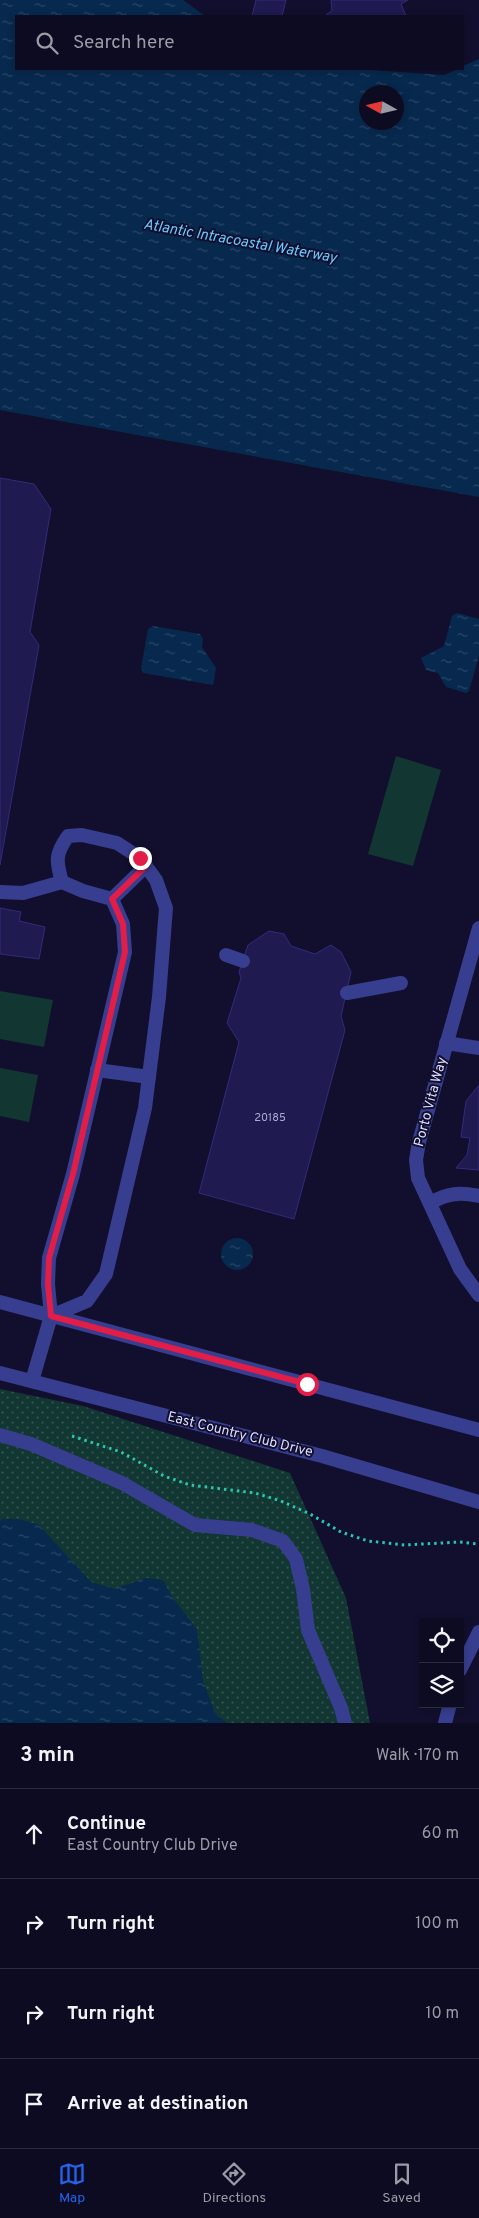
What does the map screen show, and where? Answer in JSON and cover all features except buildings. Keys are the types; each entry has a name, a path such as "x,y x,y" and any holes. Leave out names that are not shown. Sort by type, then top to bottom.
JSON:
{"street":[{"path":"51,1316 87,1301 106,1274 145,1108 159,997 166,908 156,880 140,858 117,843 82,835 68,836 59,849 57,864 62,882"},
{"path":"112,899 146,866"},
{"path":"0,892 23,893 62,882 83,891 112,899"},
{"path":"32,1381 51,1316 48,1284 49,1258 73,1174 125,952 123,924 112,899"},
{"name":"Porto Vita Way","path":"479,928 419,1142 416,1160 418,1178 460,1269 479,1295"},
{"path":"226,955 243,962"},
{"path":"346,993 401,983"},
{"path":"446,1043 479,1048"},
{"path":"97,1070 149,1077"},
{"path":"430,1203 444,1195 460,1192 479,1196"},
{"path":"0,1302 479,1430"},
{"name":"East Country Club Drive","path":"0,1373 322,1456 479,1502"},
{"path":"0,1435 32,1444 122,1483 195,1525 252,1530 283,1541 296,1559 303,1589 308,1630 341,1708 345,1723"},
{"path":"464,1663 479,1632"},
{"path":"445,1723 449,1708"}],"path":[{"path":"66,1434 121,1452 164,1476 190,1485 255,1493 281,1501 310,1514 341,1532 368,1541 405,1545 459,1542 479,1544"}],"green space":[{"path":"396,756 441,770 413,866 368,854"},
{"path":"0,991 53,1000 44,1047 0,1039"},
{"path":"0,1068 38,1075 29,1122 0,1116"},
{"path":"0,1389 83,1406 290,1473 346,1598 370,1723 0,1723"}],"water":[{"name":"Atlantic Intracoastal Waterway","path":"0,0 183,0 204,15 15,15 15,70 370,70 444,75 456,70 464,70 464,66 479,59 479,497 0,410"},
{"path":"457,613 479,619 479,656 469,691 466,693 446,687 438,673 426,670 421,658 444,646 452,616"},
{"path":"153,626 200,634 203,639 202,647 216,668 213,685 143,673 141,668 148,629"},
{"path":"237,1238 243,1239 248,1243 252,1248 252,1260 248,1265 243,1269 237,1270 231,1269 226,1265 222,1260 221,1254 222,1248 226,1243 231,1239"},
{"path":"3,1519 19,1519 39,1525 91,1582 114,1589 146,1578 163,1580 172,1597 197,1629 203,1681 216,1715 228,1723 0,1723 0,1521"}],"route":[{"path":"140,858 146,866 112,899 123,924 125,952 73,1174 49,1258 48,1284 51,1316 307,1384"}]}
